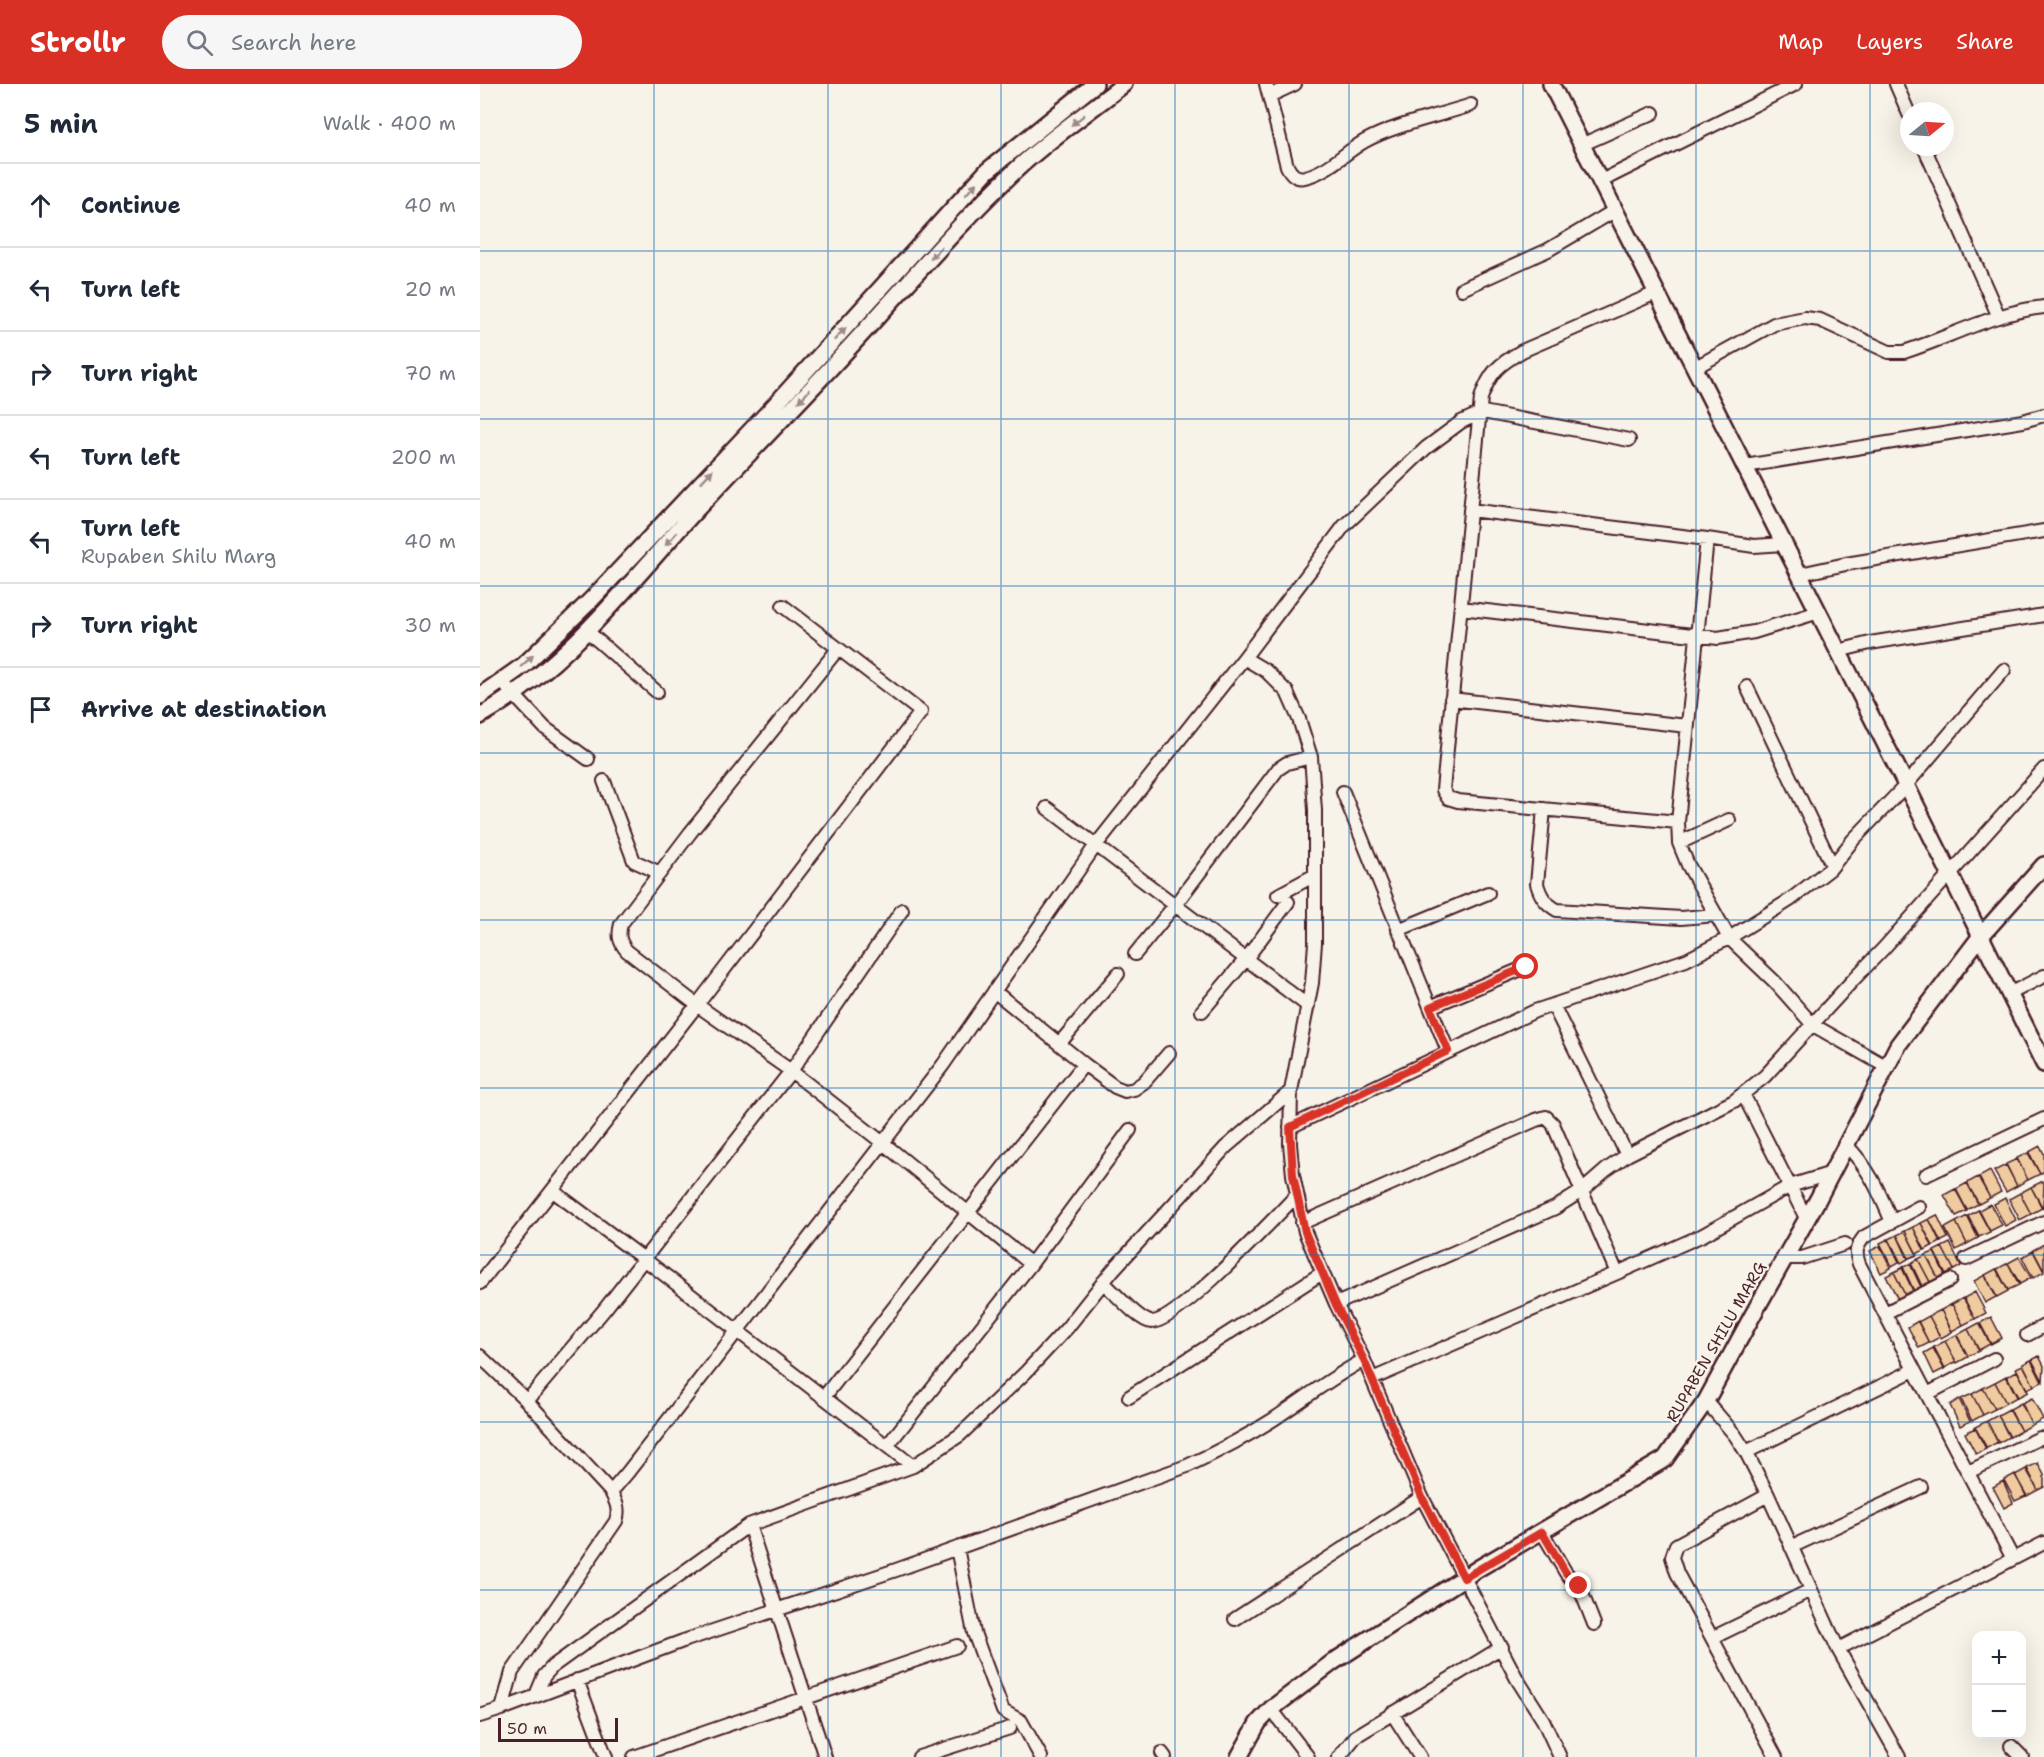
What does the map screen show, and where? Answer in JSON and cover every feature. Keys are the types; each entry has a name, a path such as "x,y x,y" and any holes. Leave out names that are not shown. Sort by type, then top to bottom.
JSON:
{"street":[{"path":"480,696 524,665 590,601 775,405 987,171 1095,84"},
{"path":"480,716 536,678 587,631 695,511 837,362 988,196 1019,166 1124,84"},
{"path":"1295,84 1267,90 1287,166 1290,173 1297,177 1305,177 1329,166 1365,141 1384,132 1471,105"},
{"path":"1551,84 1800,574 2044,1065"},
{"path":"1599,182 1796,84"},
{"path":"1896,84 1904,102"},
{"path":"1581,145 1653,113"},
{"path":"1928,156 1999,317"},
{"path":"1462,289 1548,250 1614,211"},
{"path":"1656,293 1522,351 1502,363 1489,377 1481,398 1442,781 1443,790 1448,798 1458,801 1678,822"},
{"path":"1694,368 1774,324 1791,319 1820,320 1889,352 1904,352 1999,317 2024,309 2044,307"},
{"path":"611,1492 943,1065 1096,845 1244,658 1344,526 1426,448 1461,422 1483,412 1629,440"},
{"path":"1744,466 2044,416"},
{"path":"1470,510 1754,546 1784,544"},
{"path":"1800,574 1846,564 2044,531"},
{"path":"1707,539 1678,822 1679,843 1688,865 1729,938 1775,982 1813,1025 1887,1067"},
{"path":"480,1283 697,1005 921,712 783,606"},
{"path":"1461,608 1718,638 1737,636 1819,612"},
{"path":"1838,651 1870,643 2044,615"},
{"path":"587,631 657,692"},
{"path":"838,649 621,924 618,932 620,942 627,951 697,1005 791,1071 1032,1264"},
{"path":"1244,658 1266,671 1287,692 1299,719 1311,757 1315,810 1315,943 1312,983 1291,1091 1290,1127 1293,1175 1302,1223 1336,1305 1364,1360 1422,1497 1517,1679 1543,1720 1560,1757"},
{"path":"1290,1127 1535,1011 1686,960 1729,938 1790,900 1832,866 1853,840 1906,785 2004,670"},
{"path":"502,682 545,728 588,759"},
{"path":"1747,687 1832,866"},
{"path":"1451,699 1687,726"},
{"path":"1135,954 1278,769 1287,763 1311,757"},
{"path":"1336,1305 1555,1208 1582,1191 1627,1155 1734,1101 1765,1076 1813,1025 2044,768"},
{"path":"604,781 634,861 660,873"},
{"path":"1343,792 1448,1051"},
{"path":"1047,808 1308,1006"},
{"path":"1544,809 1537,884 1545,903 1557,910 1682,918 1716,915"},
{"path":"1679,843 1729,820"},
{"name":"RUPABEN SHILU MARG","path":"1239,1757 1258,1723 1271,1709 1334,1662 1464,1578 1665,1459 1706,1401 1807,1220 1898,1045 1980,937 2044,865"},
{"path":"1202,1011 1246,959 1283,899 1315,875"},
{"path":"1398,930 1488,893"},
{"path":"528,1401 604,1310 791,1071 902,910"},
{"path":"1430,1007 1526,967"},
{"path":"1059,1044 1118,974"},
{"path":"2009,994 2044,976"},
{"path":"994,992 1084,1064 1115,1087 1125,1091 1134,1089 1143,1082 1169,1053"},
{"path":"1553,1005 1627,1155"},
{"path":"824,1397 1084,1064"},
{"path":"536,1695 544,1676 553,1666 749,1525 913,1466 960,1435 1026,1372 1067,1328 1103,1282 1226,1147 1291,1091"},
{"path":"1743,1094 1807,1220"},
{"path":"1302,1223 1546,1117 1553,1124 1617,1273"},
{"path":"1926,1175 2044,1119"},
{"path":"887,1446 1032,1264 1130,1130"},
{"path":"1846,1145 1870,1173 1892,1222"},
{"path":"1372,1379 1703,1235 1790,1186 1832,1173"},
{"path":"552,1191 738,1330 913,1466"},
{"path":"1103,1282 1143,1319 1153,1322 1165,1317 1200,1291 1297,1195"},
{"path":"1919,1207 1864,1237 1856,1253 1859,1264 2013,1559"},
{"path":"1966,1259 2044,1222"},
{"path":"1784,1258 1802,1258 1845,1244"},
{"path":"1129,1397 1322,1273"},
{"path":"1885,1313 1950,1280"},
{"path":"2027,1335 2044,1326"},
{"path":"480,1356 528,1401 611,1492 618,1505 619,1514 512,1672 502,1709"},
{"path":"1927,1394 1994,1359"},
{"path":"480,1716 683,1641 776,1611 1187,1466 1231,1445 1273,1420 1325,1382 1364,1360"},
{"path":"1746,1452 1914,1370"},
{"path":"1706,1401 1735,1435 1746,1452 1838,1648 1896,1756"},
{"path":"1968,1472 2040,1438"},
{"path":"1791,1547 1921,1487"},
{"path":"1767,1495 1676,1545 1672,1557 1677,1572 1776,1757"},
{"path":"1235,1618 1422,1497"},
{"path":"749,1525 825,1757"},
{"path":"1542,1532 1566,1573 1579,1586 1594,1624"},
{"path":"1838,1648 2044,1543"},
{"path":"957,1548 974,1633 1003,1711 1021,1721 1041,1757"},
{"path":"1712,1638 1811,1590"},
{"path":"634,1757 957,1646"},
{"path":"1339,1757 1356,1736 1502,1647"},
{"path":"577,1680 606,1757"},
{"path":"1271,1709 1308,1757"},
{"path":"1392,1713 1420,1757"},
{"path":"918,1757 1010,1728"},
{"path":"2011,1746 2022,1757"}],"building":[{"path":"2040,1146 2044,1154 2044,1171 2040,1174 2029,1152"},
{"path":"2028,1153 2040,1174 2028,1180 2017,1158"},
{"path":"2017,1159 2028,1180 2017,1186 2006,1164"},
{"path":"2006,1165 2017,1186 2006,1192 1994,1171"},
{"path":"1990,1171 2001,1192 1990,1198 1979,1177"},
{"path":"1978,1177 1990,1198 1979,1204 1967,1183"},
{"path":"2043,1181 2044,1183 2043,1208 2031,1187"},
{"path":"1967,1183 1978,1204 1967,1210 1956,1189"},
{"path":"2031,1187 2042,1208 2031,1214 2020,1193"},
{"path":"1955,1189 1967,1211 1956,1216 1944,1195"},
{"path":"2020,1193 2031,1214 2020,1220 2009,1199"},
{"path":"2005,1198 2016,1220 2005,1226 1994,1204"},
{"path":"1990,1204 2002,1225 1990,1231 1979,1210"},
{"path":"1978,1210 1990,1232 1979,1237 1968,1216"},
{"path":"1937,1215 1948,1238 1940,1242 1929,1219"},
{"path":"1967,1216 1978,1238 1967,1244 1956,1222"},
{"path":"1929,1219 1941,1242 1933,1246 1921,1223"},
{"path":"1956,1222 1967,1244 1956,1250 1945,1228"},
{"path":"1921,1223 1932,1246 1925,1250 1913,1227"},
{"path":"1913,1227 1924,1250 1917,1254 1905,1231"},
{"path":"1905,1231 1917,1255 1909,1258 1897,1235"},
{"path":"1897,1235 1908,1259 1901,1263 1889,1239"},
{"path":"1888,1239 1899,1262 1892,1266 1880,1243"},
{"path":"1950,1243 1961,1266 1954,1270 1942,1247"},
{"path":"2044,1244 2044,1271 2033,1250"},
{"path":"1880,1246 1891,1268 1881,1273 1870,1251"},
{"path":"1942,1247 1954,1270 1946,1274 1934,1251"},
{"path":"2033,1251 2044,1272 2033,1278 2022,1257"},
{"path":"1934,1252 1945,1275 1938,1278 1926,1255"},
{"path":"1926,1255 1938,1278 1930,1282 1918,1259"},
{"path":"2019,1257 2031,1278 2020,1284 2008,1263"},
{"path":"1918,1259 1930,1282 1922,1286 1911,1263"},
{"path":"2008,1263 2019,1285 2008,1290 1997,1269"},
{"path":"1910,1264 1921,1287 1914,1291 1903,1267"},
{"path":"1902,1268 1913,1291 1905,1295 1894,1272"},
{"path":"1996,1269 2008,1291 1997,1297 1985,1275"},
{"path":"1894,1272 1905,1295 1898,1299 1886,1276"},
{"path":"1985,1275 1996,1297 1985,1303 1974,1281"},
{"path":"1975,1292 1986,1313 1975,1319 1964,1298"},
{"path":"1963,1298 1975,1319 1963,1325 1952,1304"},
{"path":"1952,1304 1963,1325 1952,1331 1941,1310"},
{"path":"1941,1310 1952,1332 1941,1338 1929,1316"},
{"path":"1929,1316 1940,1337 1929,1343 1918,1322"},
{"path":"1991,1317 2002,1338 1991,1344 1980,1323"},
{"path":"1918,1321 1929,1343 1919,1348 1908,1327"},
{"path":"1979,1323 1990,1344 1979,1350 1968,1329"},
{"path":"1968,1329 1979,1351 1968,1356 1957,1335"},
{"path":"1956,1335 1968,1357 1957,1363 1945,1341"},
{"path":"1945,1341 1956,1362 1945,1368 1934,1347"},
{"path":"1933,1348 1944,1369 1934,1374 1924,1353"},
{"path":"2039,1356 2044,1366 2043,1381 2032,1360"},
{"path":"2031,1360 2042,1382 2034,1386 2023,1364"},
{"path":"2023,1365 2034,1386 2027,1389 2016,1368"},
{"path":"2017,1371 2028,1392 2018,1397 2007,1376"},
{"path":"2006,1376 2017,1397 2006,1403 1995,1382"},
{"path":"1995,1382 2006,1403 1995,1409 1983,1388"},
{"path":"1983,1388 1995,1409 1983,1415 1972,1394"},
{"path":"1972,1394 1983,1415 1972,1421 1961,1399"},
{"path":"2032,1398 2043,1419 2032,1425 2022,1403"},
{"path":"1959,1399 1970,1421 1960,1426 1950,1405"},
{"path":"2021,1403 2032,1425 2021,1431 2010,1409"},
{"path":"2009,1409 2021,1431 2010,1437 1998,1415"},
{"path":"1998,1415 2009,1437 1998,1443 1987,1421"},
{"path":"1987,1421 1998,1442 1987,1448 1975,1427"},
{"path":"1975,1428 1986,1449 1976,1454 1965,1433"},
{"path":"2038,1463 2044,1475 2044,1487 2038,1490 2027,1468"},
{"path":"2026,1469 2038,1490 2027,1496 2015,1475"},
{"path":"2015,1474 2026,1496 2015,1501 2004,1480"},
{"path":"2003,1481 2013,1503 2004,1508 1993,1487"}],"route":[{"path":"1526,967 1430,1007 1448,1051 1290,1127 1290,1144 1293,1175 1305,1232 1336,1305 1364,1360 1422,1497 1464,1578 1542,1532 1566,1573 1579,1586"}]}
